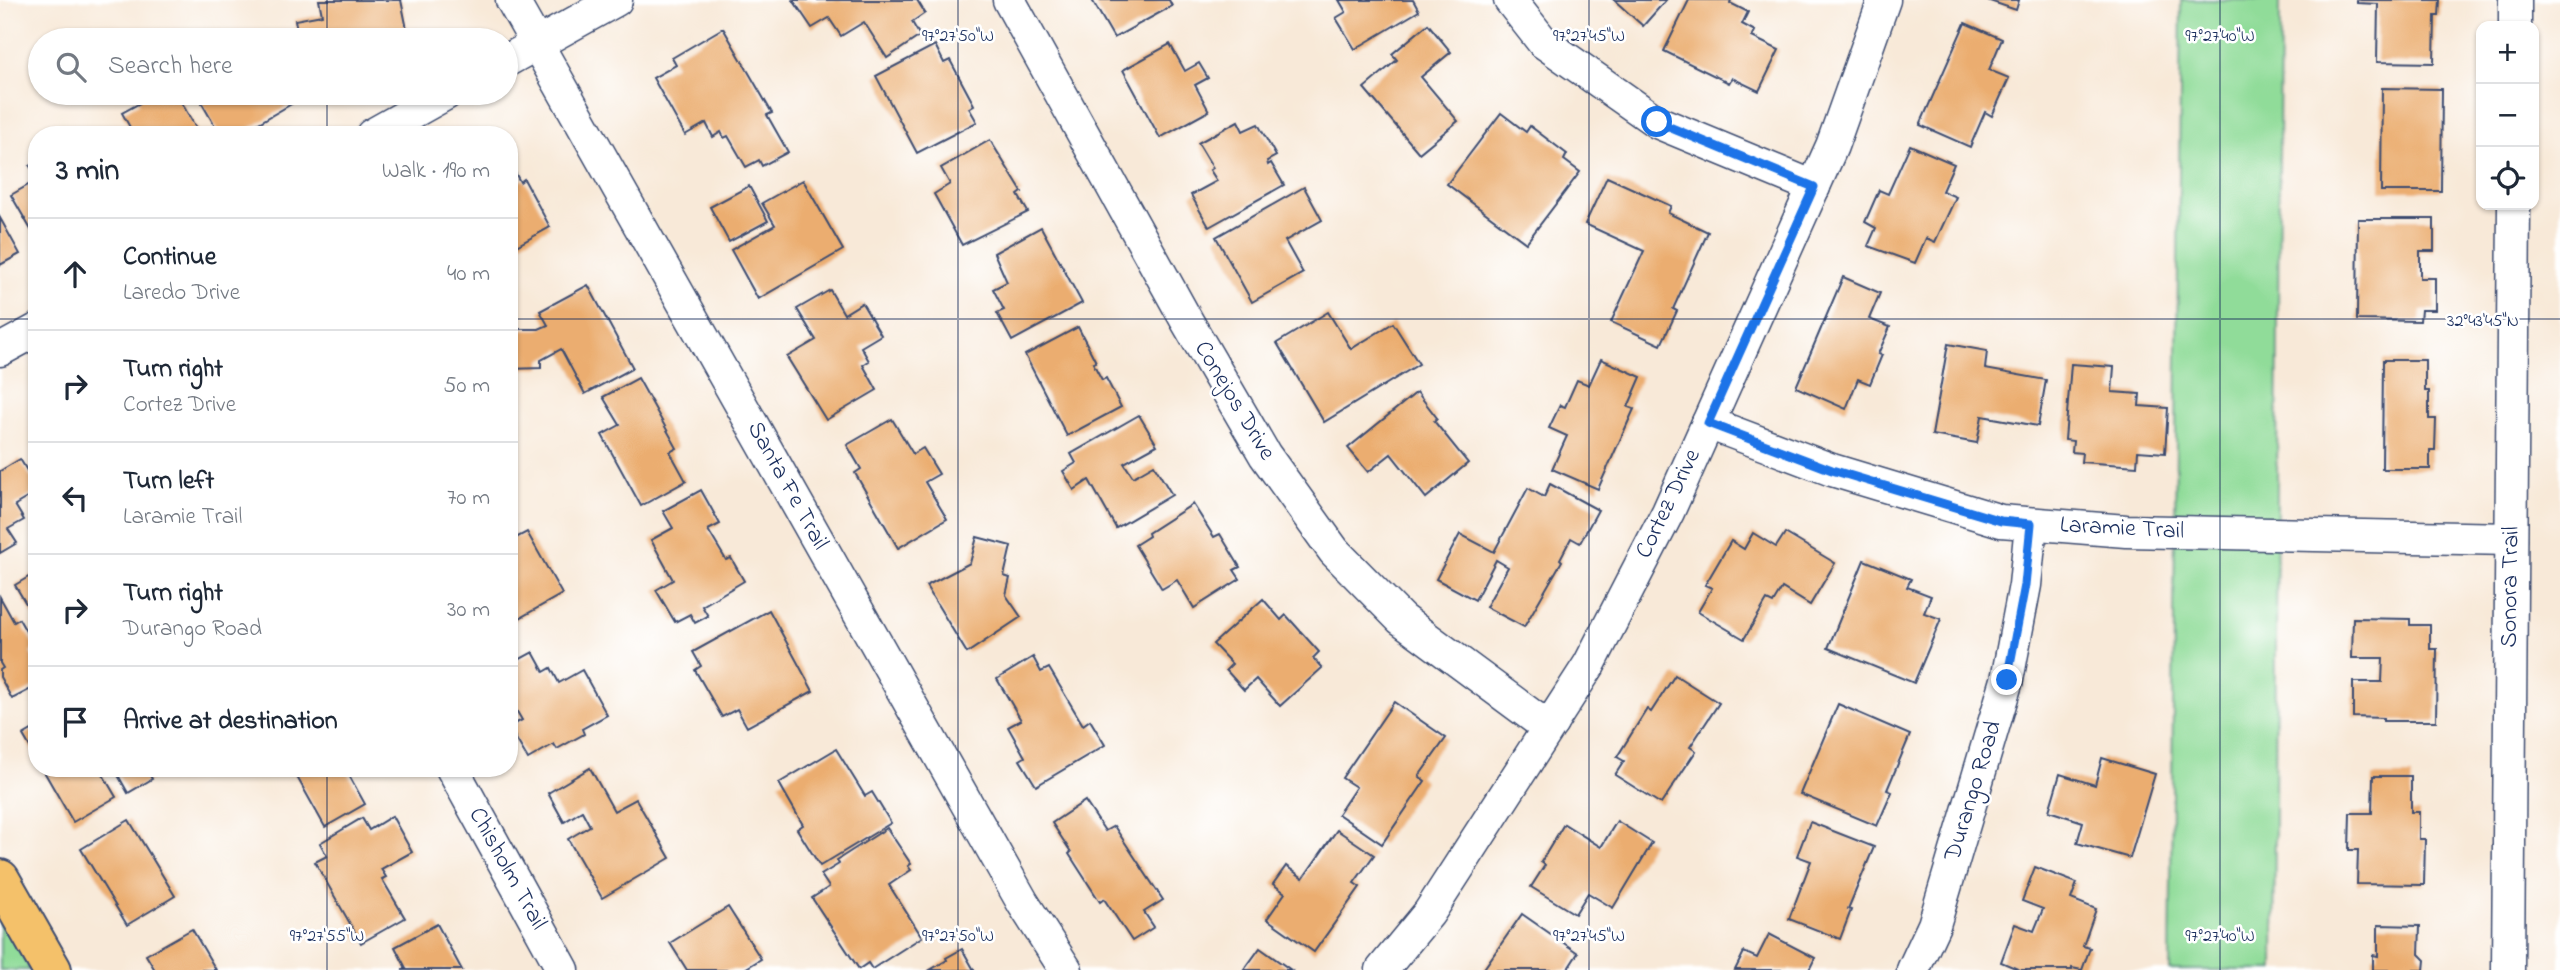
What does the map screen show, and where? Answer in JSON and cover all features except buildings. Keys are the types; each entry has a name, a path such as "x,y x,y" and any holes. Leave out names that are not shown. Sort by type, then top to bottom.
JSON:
{"main road":[{"path":"0,879 52,970"}],"street":[{"name":"Santa Fe Trail","path":"513,0 1023,903 1066,970"},
{"path":"518,54 616,0"},
{"name":"Conejos Drive","path":"1009,0 1188,323 1265,455 1334,551 1402,618 1535,718 1552,723"},
{"path":"1510,0 1543,42 1657,122 1814,187"},
{"name":"Cortez Drive","path":"1382,970 1429,913 1552,723 1601,641 1668,512 1832,146 1884,0"},
{"path":"2515,0 2515,21"},
{"path":"388,126 426,105"},
{"name":"Sonora Trail","path":"2508,970 2514,210"},
{"path":"0,350 28,335"},
{"name":"Laramie Trail","path":"1708,423 1832,470 2001,521 2126,531 2511,539"},
{"name":"Durango Road","path":"1913,970 1934,925 2007,680 2025,585 2031,524"},
{"name":"Chisholm Trail","path":"457,777 563,970"}],"green space":[{"path":"2181,0 2280,0 2274,970 2170,970"},
{"path":"0,913 30,970 0,970"}],"route":[{"path":"1657,122 1814,187 1708,423 1832,470 2001,521 2031,524 2025,585 2007,680"}]}
